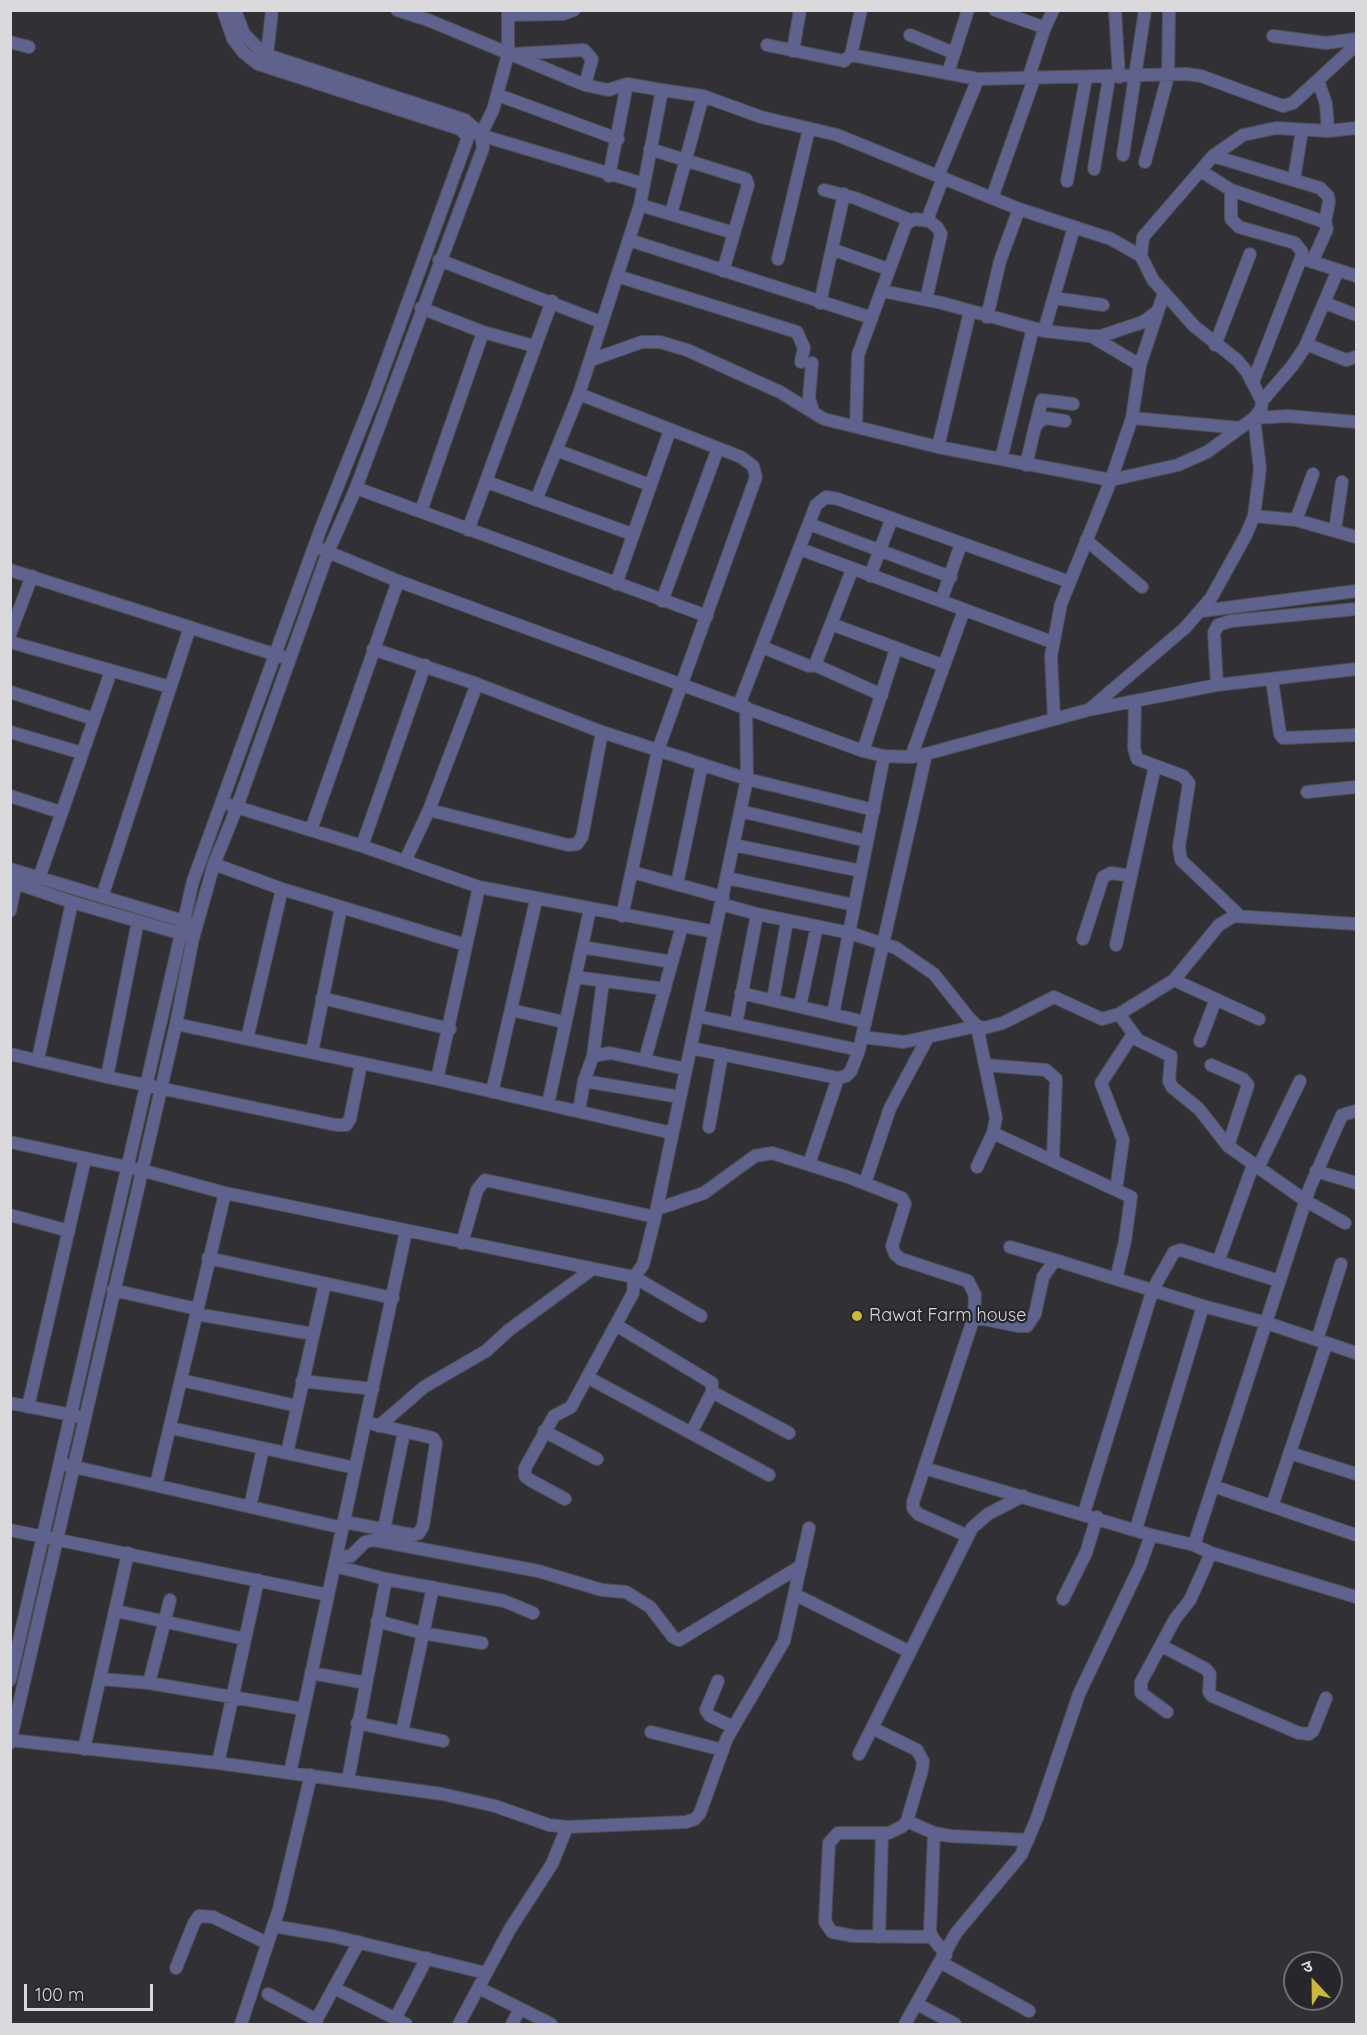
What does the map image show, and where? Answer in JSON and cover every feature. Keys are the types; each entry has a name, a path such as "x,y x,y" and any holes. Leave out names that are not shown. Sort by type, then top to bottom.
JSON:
{"street":[{"path":"223,10 233,39 243,52 258,64 460,129 467,136"},
{"path":"235,10 244,34 251,44 267,55 465,120 482,134 609,176 644,184"},
{"path":"267,55 272,10"},
{"path":"396,10 427,15 508,54 585,85 608,90 627,84 703,96 761,117 837,135 1019,209 1112,239 1141,256 1164,293 1215,345 1237,360 1253,382 1262,401 1261,409 1254,418 1207,452 1178,465 1111,480 938,447 824,419 780,392 668,343 642,342 591,360"},
{"path":"574,10 563,14 508,13 508,54 498,94 482,134 482,154 439,260 356,488 328,552 237,807 214,864 193,938 176,1024 11,1741 219,1763 348,1780 469,1799 540,1823 567,1827 686,1822 695,1819 733,1727 784,1641 796,1596 809,1528"},
{"path":"793,51 800,10"},
{"path":"766,45 844,61 851,55 861,10"},
{"path":"948,73 968,10"},
{"path":"992,198 1031,79 1044,30 1053,10"},
{"path":"1094,169 1114,77 1115,10"},
{"path":"1123,154 1137,77 1145,10"},
{"path":"1145,162 1168,76 1169,10"},
{"path":"998,11 1041,26 1044,30"},
{"path":"910,35 954,53"},
{"path":"1273,36 1326,43 1356,39"},
{"path":"10,42 29,47"},
{"path":"851,55 978,79 1137,77 1186,74 1201,76 1283,106 1293,103 1356,45"},
{"path":"508,54 584,50 592,59 585,85"},
{"path":"1067,181 1086,78"},
{"path":"929,220 941,177 978,79"},
{"path":"1318,80 1326,104 1328,131"},
{"path":"609,176 627,84"},
{"path":"536,500 591,360 604,312 640,205 662,90"},
{"path":"498,94 618,139"},
{"path":"671,214 703,96"},
{"path":"1141,256 1143,237 1214,156 1243,135 1276,128 1328,131 1356,128"},
{"path":"778,259 809,129"},
{"path":"1294,179 1302,130"},
{"path":"467,136 482,134"},
{"path":"10,1680 193,881 315,546 439,219 464,151 467,136"},
{"path":"650,149 746,179 748,185 723,271"},
{"path":"1214,156 1294,179 1320,189 1328,196 1325,222 1327,229 1307,260 1253,382"},
{"path":"1201,171 1231,190 1325,222"},
{"path":"824,189 844,194 910,220 929,220 938,227 940,234 926,300"},
{"path":"1231,190 1230,214 1234,223 1239,227 1294,243 1307,260 1356,276"},
{"path":"820,303 834,250 844,194"},
{"path":"640,205 734,233"},
{"path":"987,317 1000,261 1019,209"},
{"path":"856,426 858,355 888,269 910,220"},
{"path":"1001,459 1039,329 1054,297 1074,227"},
{"path":"629,240 872,318"},
{"path":"834,250 888,269"},
{"path":"1215,345 1250,254"},
{"path":"439,260 552,301 604,312"},
{"path":"1262,401 1293,365 1306,344 1338,270"},
{"path":"617,276 797,332 807,362 809,396 813,412"},
{"path":"882,291 1039,329 1090,336 1101,336 1143,322 1155,313"},
{"path":"1054,718 1051,680 1052,642 1070,582 1111,480 1132,418 1140,365 1155,313 1164,293"},
{"path":"1054,297 1103,305"},
{"path":"468,530 552,301"},
{"path":"1325,303 1356,315"},
{"path":"422,308 483,332 534,346"},
{"path":"938,447 970,311"},
{"path":"421,511 483,332"},
{"path":"1090,336 1140,365"},
{"path":"1306,344 1346,360 1356,357"},
{"path":"579,394 749,460 756,477 658,750 622,916"},
{"path":"1026,465 1042,400 1073,404"},
{"path":"1254,418 1288,416 1356,422"},
{"path":"1035,427 1046,418 1065,421"},
{"path":"1132,418 1240,428"},
{"path":"1088,710 1147,663 1202,611 1242,544 1254,516 1260,470 1254,418"},
{"path":"616,584 670,430"},
{"path":"662,601 718,448"},
{"path":"556,450 650,485"},
{"path":"1296,520 1313,474"},
{"path":"487,482 632,534"},
{"path":"1335,530 1342,482"},
{"path":"356,488 707,616"},
{"path":"565,1499 525,1476 525,1468 554,1416 571,1407 633,1293 634,1277 643,1265 656,1213 747,779 742,706 816,505 826,497 832,497 1070,582"},
{"path":"1254,516 1296,520 1356,537"},
{"path":"870,576 892,518"},
{"path":"809,524 951,577"},
{"path":"1086,540 1142,587"},
{"path":"941,602 961,544"},
{"path":"315,546 398,581 683,683 863,751 884,756 911,757 926,754 1054,718 1217,685 1356,669"},
{"path":"800,549 1052,642"},
{"path":"10,570 290,659"},
{"path":"815,665 852,570"},
{"path":"10,634 32,576"},
{"path":"311,830 398,581"},
{"path":"1202,611 1356,598"},
{"path":"1217,685 1214,633 1218,625 1356,598"},
{"path":"911,757 942,665 964,610"},
{"path":"831,624 942,665"},
{"path":"102,897 190,627"},
{"path":"10,642 170,687"},
{"path":"762,647 809,666 815,665 882,696"},
{"path":"373,649 425,665 602,732 747,779 874,810"},
{"path":"863,751 896,649"},
{"path":"362,846 425,665"},
{"path":"39,878 60,812 111,671"},
{"path":"1272,680 1280,734 1283,738 1356,735"},
{"path":"405,861 429,810 477,684"},
{"path":"10,692 94,719"},
{"path":"1135,702 1134,755 1142,762 1183,776 1190,783 1179,847 1181,860 1240,916"},
{"path":"10,732 81,753"},
{"path":"429,810 568,845 577,844 582,837 602,732"},
{"path":"691,1048 838,1078 846,1076 851,1071 859,1050 926,754"},
{"path":"833,1014 884,756"},
{"path":"677,884 702,764"},
{"path":"1116,945 1155,766"},
{"path":"1307,792 1356,788"},
{"path":"10,796 60,812"},
{"path":"222,803 362,846 479,887 536,900 715,932"},
{"path":"740,811 867,842"},
{"path":"734,845 861,871"},
{"path":"214,864 282,889 466,945"},
{"path":"10,869 102,897 181,927 193,938"},
{"path":"632,872 677,884 757,914 850,933 882,943 909,956 934,974 977,1026 995,1107 993,1132 977,1167"},
{"path":"1083,939 1102,877 1111,873 1131,876"},
{"path":"727,878 854,906"},
{"path":"11,910 13,882 138,921 181,927 197,925"},
{"path":"437,1079 450,1029 479,887"},
{"path":"247,1039 282,889"},
{"path":"492,1092 536,900"},
{"path":"38,1059 72,902"},
{"path":"312,1052 341,907"},
{"path":"548,1104 590,909"},
{"path":"736,1024 757,914"},
{"path":"862,1037 893,1042 927,1039 977,1026 984,1028 1003,1023 1054,997 1102,1019 1119,1014 1174,980 1226,919 1240,916 1356,924"},
{"path":"107,1077 138,921"},
{"path":"773,1000 788,921"},
{"path":"645,1059 682,926"},
{"path":"800,1006 816,926"},
{"path":"582,946 672,962"},
{"path":"576,977 665,989"},
{"path":"1174,980 1259,1019"},
{"path":"579,1111 584,1081 593,1056 603,981"},
{"path":"741,993 865,1022"},
{"path":"322,998 450,1029"},
{"path":"1200,1041 1216,999"},
{"path":"511,1010 564,1022"},
{"path":"1119,1014 1133,1034 1145,1045 1171,1056 1169,1081 1172,1087 1199,1109 1228,1146 1306,1201 1345,1223"},
{"path":"697,1016 859,1050"},
{"path":"176,1024 437,1079 672,1133"},
{"path":"1116,1190 1123,1152 1122,1134 1101,1083 1133,1034"},
{"path":"865,1184 890,1108 927,1039"},
{"path":"593,1056 610,1053 686,1068"},
{"path":"10,1054 107,1077 336,1125 346,1125 350,1119 360,1064"},
{"path":"709,1127 722,1054"},
{"path":"985,1065 1046,1070 1056,1079 1053,1158"},
{"path":"1210,1065 1243,1079 1248,1086 1228,1146"},
{"path":"808,1164 838,1078"},
{"path":"584,1081 680,1097"},
{"path":"1218,1262 1255,1167 1300,1082"},
{"path":"1194,1545 1316,1171 1342,1115 1356,1111"},
{"path":"993,1132 1053,1158 1131,1197 1116,1279"},
{"path":"10,1142 141,1170 225,1193 634,1277 701,1316"},
{"path":"462,1243 477,1190 486,1180 656,1213 704,1193 762,1154 781,1155 892,1193 905,1204 892,1246 895,1254 901,1259 968,1281 975,1295 974,1317 913,1508 924,1517 968,1536"},
{"path":"28,1407 85,1159"},
{"path":"1316,1171 1356,1183"},
{"path":"156,1485 225,1193"},
{"path":"10,1215 69,1231"},
{"path":"290,1773 406,1231"},
{"path":"1010,1247 1099,1272 1203,1306 1267,1323 1356,1353"},
{"path":"1084,1513 1153,1289 1177,1250 1279,1281"},
{"path":"208,1258 393,1298"},
{"path":"974,1317 1027,1326 1035,1314 1043,1277 1055,1260"},
{"path":"1272,1506 1322,1342 1341,1264"},
{"path":"1099,1272 1119,1265"},
{"path":"379,1425 419,1391 486,1351 591,1270"},
{"path":"287,1453 325,1283"},
{"path":"113,1290 197,1312 313,1334"},
{"path":"1136,1529 1203,1306"},
{"path":"616,1325 712,1383 712,1392 691,1433"},
{"path":"587,1377 769,1475"},
{"path":"181,1380 297,1406"},
{"path":"302,1381 373,1389"},
{"path":"712,1392 789,1433"},
{"path":"10,1402 85,1417"},
{"path":"59,1464 250,1507 344,1525 413,1535 418,1533 423,1526 436,1443 433,1438 366,1422"},
{"path":"171,1428 355,1468"},
{"path":"544,1431 597,1459"},
{"path":"384,1529 404,1432"},
{"path":"250,1507 263,1448"},
{"path":"1290,1453 1356,1474"},
{"path":"924,1468 1084,1513 1151,1535 1194,1545 1211,1553 1356,1597"},
{"path":"1213,1486 1356,1535"},
{"path":"859,1754 968,1536 988,1514 1023,1496"},
{"path":"1064,1599 1087,1549 1097,1517"},
{"path":"10,1530 328,1595"},
{"path":"905,2025 960,1928 1016,1862 1028,1840 1078,1694 1142,1561 1151,1535"},
{"path":"336,1562 351,1556 365,1542 374,1540 538,1571 603,1590 626,1592 650,1607 673,1637 679,1640 801,1566"},
{"path":"84,1749 128,1553"},
{"path":"1167,1712 1141,1693 1139,1687 1175,1619 1184,1609 1211,1553"},
{"path":"336,1562 386,1579 512,1603 533,1613"},
{"path":"348,1780 386,1579"},
{"path":"219,1763 231,1697 258,1580"},
{"path":"402,1732 433,1587"},
{"path":"796,1596 910,1652"},
{"path":"149,1683 170,1600"},
{"path":"116,1611 245,1639"},
{"path":"377,1621 422,1633 482,1643"},
{"path":"1162,1646 1206,1669 1210,1674 1209,1692 1212,1696 1299,1733 1310,1734 1313,1731 1326,1698"},
{"path":"311,1673 366,1683"},
{"path":"101,1679 149,1683 303,1709"},
{"path":"718,1682 706,1710 710,1716 733,1727"},
{"path":"357,1724 443,1741"},
{"path":"872,1728 921,1755 922,1770 907,1821 897,1830 882,1834 844,1832 833,1837 829,1843 825,1922 832,1932 879,1937 932,1937"},
{"path":"651,1732 723,1750"},
{"path":"241,2025 285,1888 311,1775"},
{"path":"907,1821 934,1833 1028,1840"},
{"path":"459,2025 486,1973 552,1864 567,1827"},
{"path":"934,1833 932,1937 944,1959 1029,2011"},
{"path":"879,1937 882,1834"},
{"path":"176,1968 199,1916 213,1917 267,1943"},
{"path":"273,1926 358,1942 486,1973"},
{"path":"268,1994 316,2022 358,1942"},
{"path":"334,1988 401,2022 427,1958"},
{"path":"479,1988 551,2025"},
{"path":"917,2004 955,2025"},
{"path":"512,2025 520,2009"}],"place":[{"name":"Rawat Farm house","path":"857,1316"}]}
